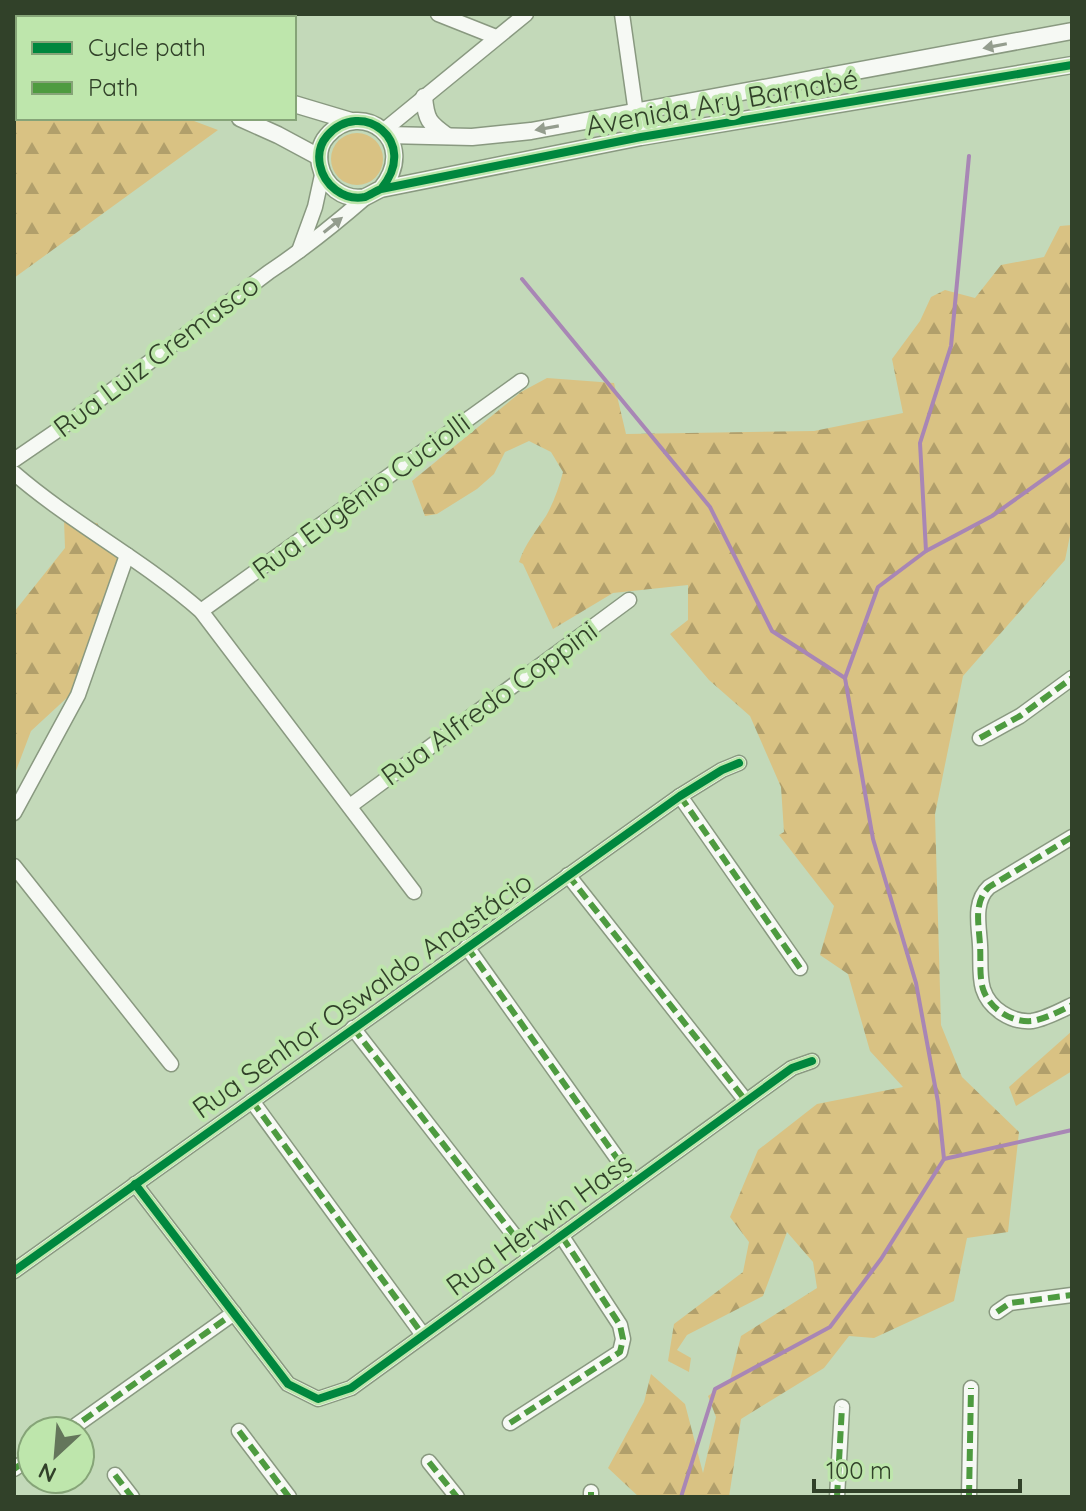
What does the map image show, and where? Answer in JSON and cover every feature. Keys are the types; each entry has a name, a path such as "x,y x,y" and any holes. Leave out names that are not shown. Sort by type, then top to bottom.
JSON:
{"street":[{"path":"438,14 496,37"},
{"path":"374,193 391,177 395,163 394,148 385,133 526,14"},
{"path":"622,14 641,137"},
{"name":"Avenida Ary Barnabé","path":"296,105 351,121 368,122 385,133 472,137 531,131 636,113 1072,31"},
{"name":"Avenida Ary Barnabé","path":"322,175 340,193 353,197 641,137 1072,65"},
{"path":"424,97 426,116 447,136"},
{"path":"244,120 319,157"},
{"path":"298,252 315,207 322,175 319,157 323,141 335,127 351,121"},
{"name":"Rua Luiz Cremasco","path":"14,460 71,421 374,193"},
{"name":"Rua Eugênio Cuciolli","path":"201,611 521,381"},
{"path":"14,473 41,496 178,590 201,611 414,892"},
{"path":"14,813 78,695 127,555"},
{"name":"Rua Alfredo Coppini","path":"350,806 629,600"},
{"path":"980,738 1020,716 1072,678"},
{"name":"Rua Senhor Oswaldo Anastácio","path":"14,1271 680,796 739,763"},
{"path":"680,796 800,968"},
{"path":"1072,837 1000,878 983,892 978,910 982,985 997,1009 1019,1020 1038,1019 1072,1005"},
{"path":"14,866 171,1064"},
{"path":"568,875 746,1101"},
{"path":"467,947 634,1182"},
{"path":"353,1028 531,1257"},
{"name":"Rua Herwin Hass","path":"234,1313 288,1384 318,1399 351,1388 792,1068 812,1061"},
{"path":"252,1101 423,1335"},
{"path":"91,1415 234,1313 135,1184"},
{"path":"510,1423 620,1352 623,1339 620,1325 561,1235"},
{"path":"997,1312 1010,1303 1072,1295"},
{"path":"969,1497 971,1388"},
{"path":"837,1497 842,1407"},
{"path":"239,1431 289,1497"},
{"path":"429,1462 457,1497"},
{"path":"115,1475 132,1497"}],"green space":[{"path":"14,53 16,120 191,120 218,130 14,278"},
{"path":"357,133 376,140 383,159 376,178 357,185 338,178 331,159 338,140"},
{"path":"1072,225 1072,526 1065,560 963,676 935,814 941,1025 962,1077 1019,1132 1008,1232 967,1238 954,1301 874,1338 849,1336 824,1368 741,1419 729,1497 639,1497 608,1468 644,1402 651,1374 685,1404 703,1473 716,1417 708,1396 730,1380 741,1336 817,1288 813,1262 787,1232 763,1296 687,1335 677,1350 691,1358 689,1372 668,1361 674,1324 743,1272 749,1242 730,1217 758,1150 817,1104 903,1087 870,1051 848,974 820,955 834,906 779,835 784,832 781,787 750,716 709,680 670,634 688,620 688,585 613,593 553,629 523,564 519,562 549,511 563,472 551,452 529,441 505,452 494,474 477,489 437,514 425,516 412,481 521,392 547,378 614,383 626,434 814,431 903,413 892,359 920,321 931,297 945,290 975,298 1001,265 1044,257 1060,226"},
{"path":"64,520 97,523 118,557 70,695 31,731 14,776 14,612 65,548"},
{"path":"1072,1031 1072,1071 1016,1106 1009,1087"}],"waterway":[{"path":"926,551 920,443 951,346 969,156"},
{"path":"522,279 710,507 772,631 845,678"},
{"path":"944,1159 938,1102 916,983 873,839 845,678 878,587 926,551 992,516 1072,459"},
{"path":"681,1497 715,1389 830,1327 881,1259 944,1159 1072,1130"}],"marked path":[{"path":"980,738 1020,716 1072,678"},
{"path":"680,796 800,968"},
{"path":"1072,837 989,887 981,900 978,914 982,984 986,996 996,1008 1016,1020 1032,1021 1072,1005"},
{"path":"568,875 746,1101"},
{"path":"467,947 634,1182"},
{"path":"353,1028 531,1257"},
{"path":"252,1101 423,1335"},
{"path":"510,1423 620,1352 623,1339 620,1325 561,1235"},
{"path":"997,1312 1010,1303 1072,1295"},
{"path":"91,1415 234,1313"},
{"path":"969,1497 971,1388"},
{"path":"837,1497 842,1407"},
{"path":"239,1431 289,1497"},
{"path":"429,1462 457,1497"},
{"path":"115,1475 132,1497"},
{"path":"591,1492 591,1497"}],"cycle path":[{"path":"381,189 392,171 394,155 390,141 382,130 370,123 355,121 341,125 327,136 319,157 322,172 336,190 357,198 381,189 641,137 1072,65"},
{"path":"14,1271 680,796 739,763"},
{"path":"135,1184 288,1384 318,1399 351,1388 792,1068 812,1061"}]}
